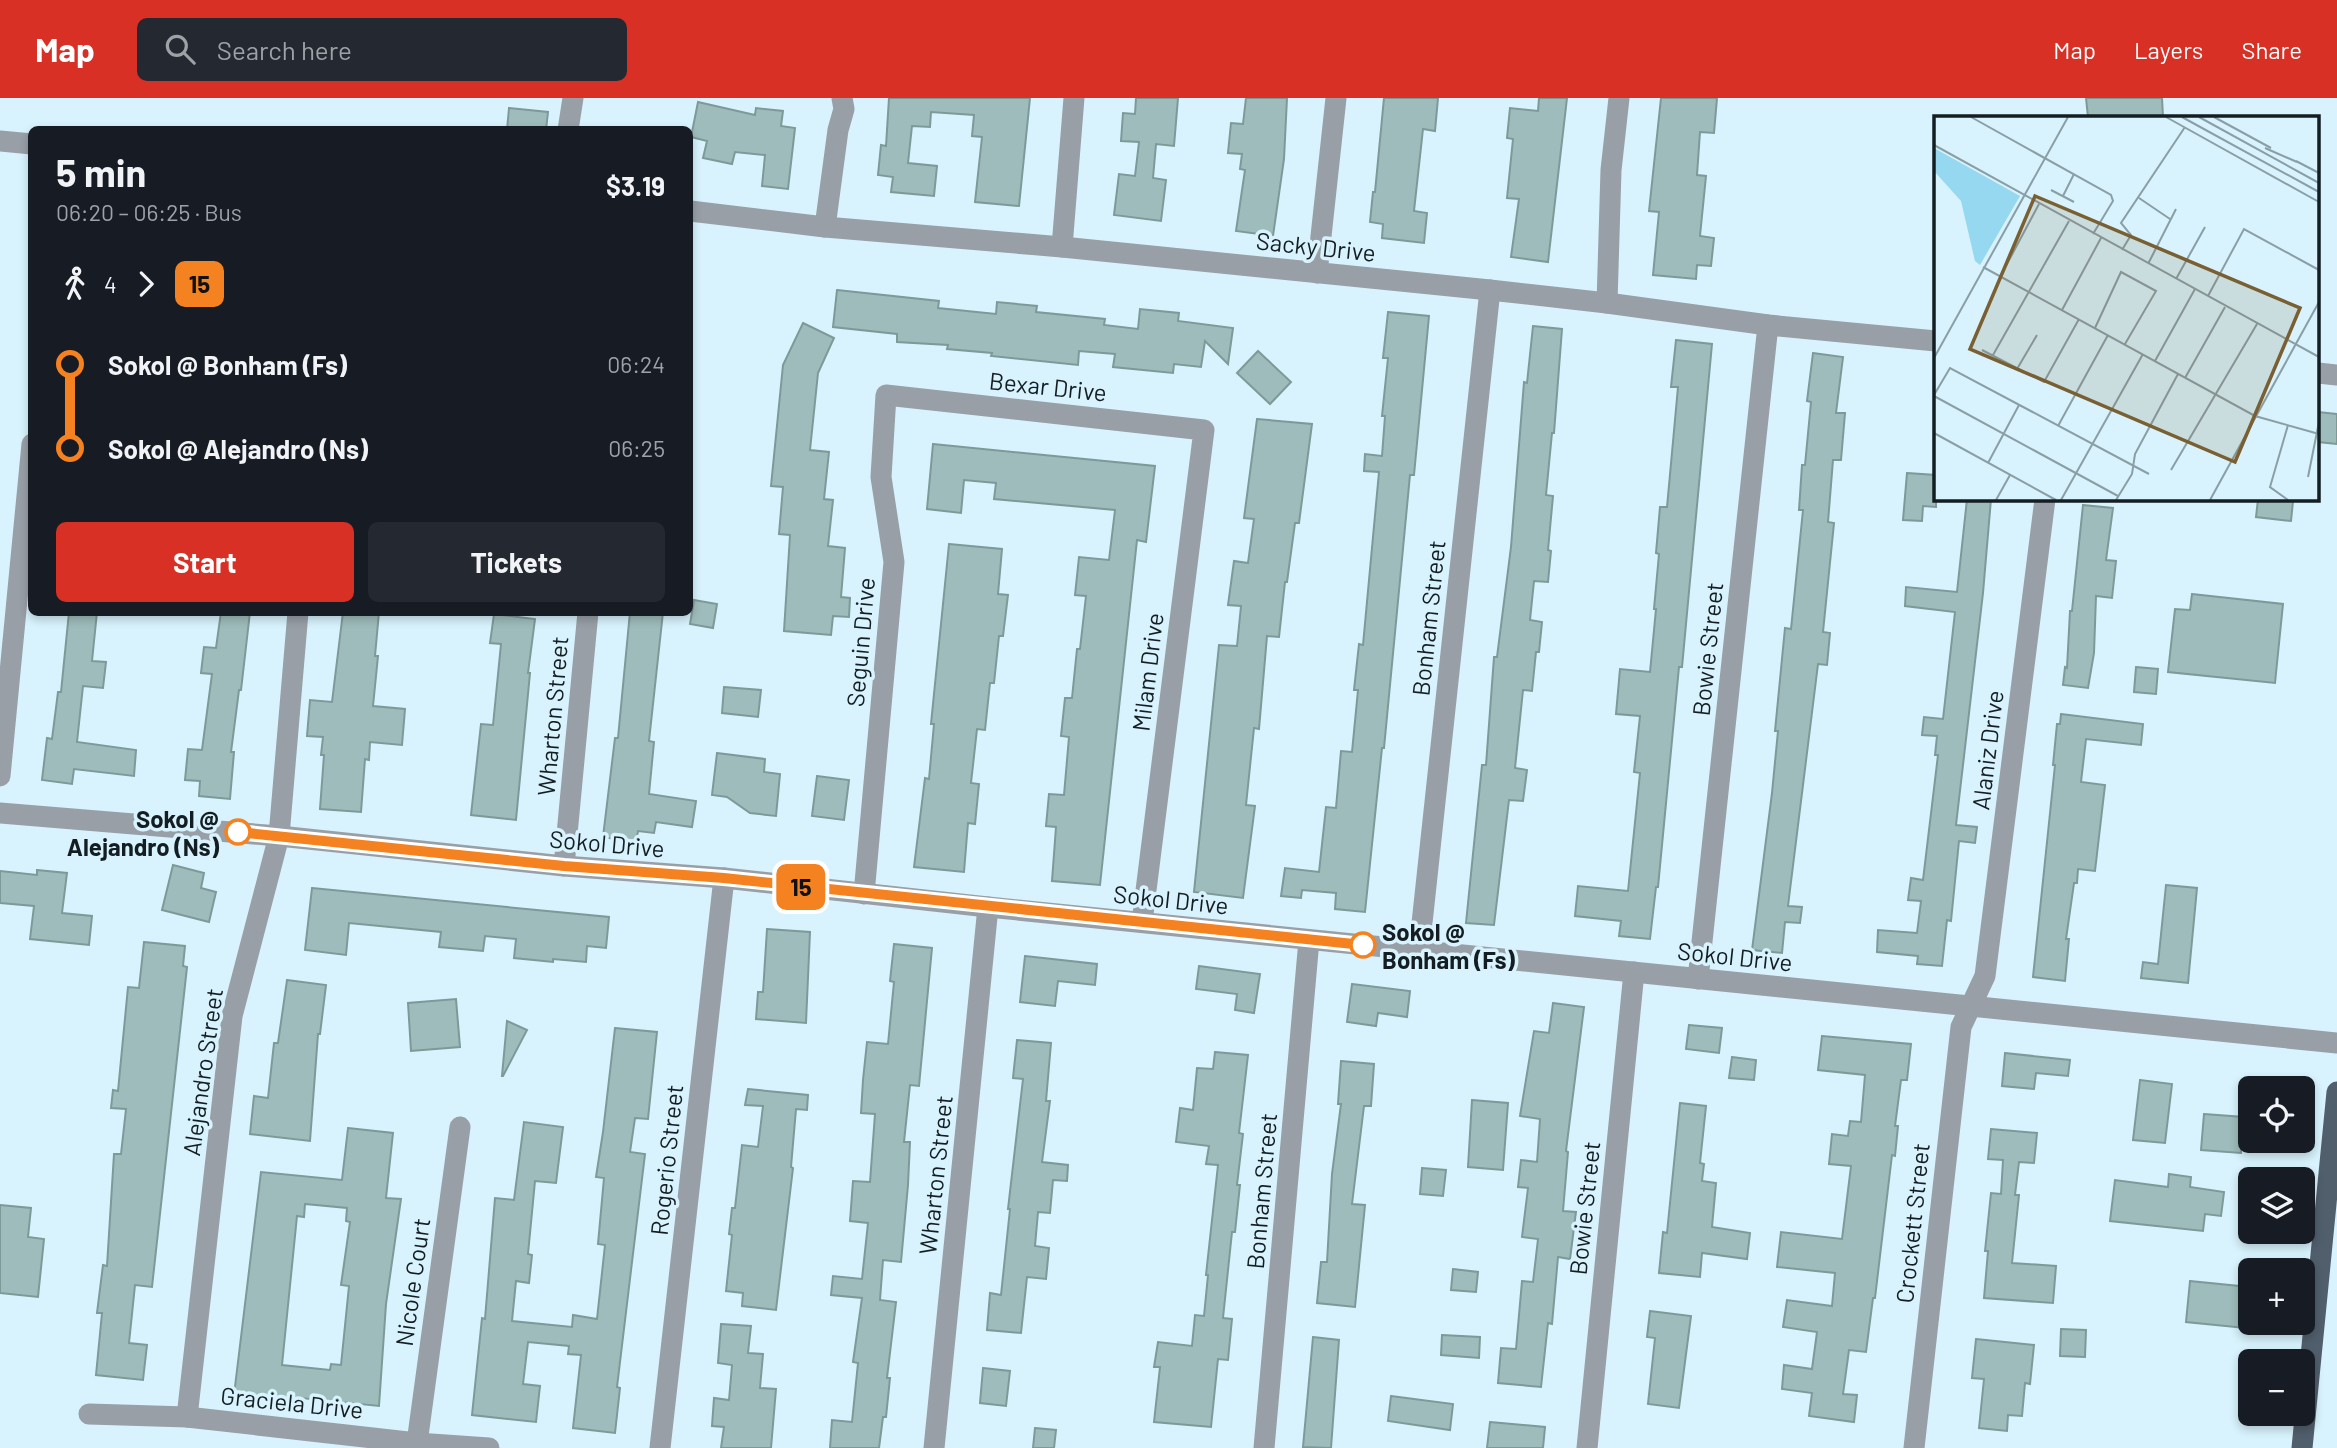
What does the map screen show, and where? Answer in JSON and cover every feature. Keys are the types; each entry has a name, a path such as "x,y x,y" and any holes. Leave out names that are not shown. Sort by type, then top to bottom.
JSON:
{"main road":[{"path":"2302,1448 2337,1092"}],"street":[{"path":"569,126 573,98"},
{"path":"825,227 838,130 844,109 842,98"},
{"path":"1062,247 1074,98"},
{"path":"1317,273 1336,98"},
{"path":"1607,303 1611,170 1619,98"},
{"path":"0,141 28,144"},
{"name":"Sacky Drive","path":"693,211 825,227 1062,247 1490,290 1768,325 1934,341"},
{"name":"Bonham Street","path":"1419,951 1490,290"},
{"name":"Bowie Street","path":"1698,979 1768,325"},
{"name":"Bexar Drive","path":"886,395 1205,430"},
{"name":"Seguin Drive","path":"864,894 894,562 881,477 886,395"},
{"name":"Milam Drive","path":"1142,922 1205,430"},
{"path":"0,776 28,486"},
{"name":"Alaniz Drive","path":"1970,1006 1985,976 2045,500"},
{"name":"Alejandro Street","path":"187,1417 232,1016 279,836 298,616"},
{"name":"Wharton Street","path":"564,866 588,616"},
{"name":"Sokol Drive","path":"0,813 279,836 564,866 724,878 1309,940 2337,1043"},
{"name":"Rogerio Street","path":"660,1448 724,878"},
{"name":"Wharton Street","path":"934,1448 988,907"},
{"name":"Bonham Street","path":"1264,1448 1309,940"},
{"name":"Bowie Street","path":"1587,1448 1634,972"},
{"name":"Crockett Street","path":"1914,1448 1961,1027 1970,1006"},
{"name":"Nicole Court","path":"417,1443 460,1127"},
{"name":"Graciela Drive","path":"89,1414 187,1417 417,1443 489,1448"}],"building":[{"path":"889,98 1030,98 1019,206 975,202 982,137 972,136 974,115 931,112 930,127 912,126 908,163 937,166 934,196 891,192 893,177 878,175 881,145 886,146"},
{"path":"1136,98 1178,98 1174,146 1156,144 1153,178 1166,180 1161,221 1114,215 1119,174 1135,176 1139,142 1121,141 1123,113 1135,114"},
{"path":"1246,98 1287,98 1284,159 1273,236 1236,231 1245,170 1240,169 1242,154 1228,153 1231,123 1243,124"},
{"path":"1384,98 1438,98 1435,131 1423,129 1414,211 1427,213 1424,243 1382,238 1383,224 1370,222"},
{"path":"1539,98 1567,98 1548,262 1511,257 1519,199 1507,198 1513,139 1507,138 1510,108 1538,111"},
{"path":"1661,98 1717,98 1714,133 1700,132 1697,175 1706,176 1700,236 1714,238 1711,266 1697,265 1696,279 1653,275 1659,212 1649,211"},
{"path":"2086,98 2162,98 2163,116 2088,116"},
{"path":"698,102 755,115 756,108 783,111 781,126 795,128 788,189 762,186 765,155 735,152 732,164 703,158 707,141 693,138"},
{"path":"509,108 548,112 546,126 507,126"},
{"path":"837,290 939,301 938,308 996,314 997,302 1037,306 1036,312 1105,319 1104,325 1138,329 1140,309 1179,313 1178,321 1233,328 1228,364 1205,341 1201,367 1174,364 1173,373 1113,367 1115,354 1079,351 1078,365 991,356 992,353 947,349 948,345 897,342 897,334 833,327"},
{"path":"1388,312 1429,316 1365,912 1335,909 1336,893 1302,890 1301,898 1281,896 1285,868 1319,872 1326,807 1336,808 1341,751 1352,752 1358,690 1354,690 1359,644 1363,645 1379,472 1364,471 1365,454 1382,456 1385,416 1382,416 1388,358 1383,358"},
{"path":"803,323 834,338 818,373 810,450 829,452 824,499 833,500 828,546 845,548 841,597 850,598 849,617 833,616 831,635 784,631 790,535 779,534 783,487 771,486 783,365"},
{"path":"1533,326 1562,329 1546,495 1553,496 1548,582 1534,581 1530,620 1542,622 1539,652 1536,652 1532,691 1523,690 1515,768 1527,770 1523,801 1509,800 1494,925 1466,923 1482,765 1486,765 1494,657 1497,657 1511,547 1524,382 1527,383"},
{"path":"1676,340 1712,344 1682,667 1679,667 1658,887 1650,939 1619,936 1621,921 1575,916 1578,886 1628,891 1640,773 1634,772 1640,716 1616,714 1620,669 1650,672 1656,609 1659,554 1656,553 1660,507 1667,507 1678,387 1671,387"},
{"path":"1258,351 1291,382 1270,404 1237,373"},
{"path":"1813,353 1843,357 1836,413 1845,413 1841,460 1833,460 1828,522 1834,523 1823,632 1830,633 1827,665 1818,664 1788,906 1802,907 1800,923 1785,922 1782,953 1752,950 1772,793 1785,628 1791,629 1803,510 1799,510 1811,402 1807,401"},
{"path":"2320,412 2337,414 2337,444 2320,442"},
{"path":"1257,419 1312,424 1299,523 1295,523 1285,582 1279,637 1267,636 1259,729 1254,728 1246,805 1255,806 1243,898 1194,892 1219,645 1237,646 1241,606 1228,605 1234,561 1248,563 1254,519 1244,518"},
{"path":"933,444 1155,466 1146,542 1137,540 1100,885 1052,881 1056,827 1046,826 1049,794 1064,795 1069,737 1061,736 1065,698 1072,698 1086,596 1075,595 1079,557 1109,560 1115,510 994,499 996,483 964,480 961,513 927,509"},
{"path":"1907,473 1934,475 1936,507 1923,506 1922,521 1903,520"},
{"path":"1967,500 1991,500 1956,825 1977,827 1975,843 1959,841 1951,921 1947,920 1942,966 1917,964 1918,956 1877,952 1878,930 1917,933 1921,901 1908,900 1911,878 1923,880 1938,755 1935,755 1937,736 1922,735 1924,717 1943,719 1955,612 1905,606 1906,587 1957,592"},
{"path":"2258,500 2293,501 2291,521 2256,517"},
{"path":"2083,505 2113,508 2106,560 2116,561 2112,598 2096,596 2094,653 2088,688 2063,685"},
{"path":"949,544 1002,549 998,594 1008,595 1003,636 999,636 994,683 990,683 985,730 977,729 971,783 979,784 975,824 968,823 964,872 914,867 925,778 929,779 934,724 931,724"},
{"path":"2192,594 2283,604 2275,683 2168,672 2175,609 2190,610"},
{"path":"694,600 717,604 713,628 690,624"},
{"path":"69,616 97,616 92,661 106,662 103,688 83,686 77,742 136,750 134,776 74,769 72,784 42,780 47,738 52,739 58,692 61,692"},
{"path":"220,616 250,616 231,752 234,752 230,799 199,796 200,781 185,780 188,749 202,750 212,674 201,673 204,647 216,648"},
{"path":"343,616 379,616 373,706 405,709 402,745 370,742 369,760 365,759 361,812 320,809 323,737 307,736 310,700 332,702"},
{"path":"494,616 535,619 516,820 471,815 481,724 493,725 501,644 490,643"},
{"path":"630,616 663,616 649,741 654,742 649,794 696,801 692,827 656,822 654,833 638,831 636,843 603,837 615,738 618,738"},
{"path":"2136,667 2158,669 2156,694 2134,692"},
{"path":"724,687 761,690 758,717 722,713"},
{"path":"2061,714 2143,724 2141,745 2086,739 2081,782 2105,785 2095,871 2078,869 2077,883 2074,883 2066,939 2069,939 2065,981 2033,977 2057,724 2060,724"},
{"path":"717,753 765,759 764,772 780,774 776,816 750,813 727,797 712,795"},
{"path":"817,776 849,780 844,820 812,816"},
{"path":"173,865 204,873 201,888 216,892 209,922 162,910"},
{"path":"37,870 67,873 62,913 92,916 89,945 30,939 34,906 0,903 0,871 37,875"},
{"path":"2166,885 2197,888 2188,983 2141,978 2143,962 2158,964"},
{"path":"312,888 609,917 606,948 587,946 586,962 553,959 553,962 514,958 516,939 485,936 483,951 439,947 441,932 349,923 346,955 305,950"},
{"path":"767,929 810,932 806,1023 756,1019 758,992 763,992"},
{"path":"144,942 185,946 183,966 187,967 152,1287 135,1285 129,1343 147,1345 143,1380 96,1375 102,1313 97,1313 103,1265 107,1266 114,1154 121,1154 126,1109 111,1108 113,1090 118,1091 128,987 139,988"},
{"path":"894,944 932,948 919,1086 910,1085 904,1142 910,1142 901,1262 883,1260 880,1300 896,1302 887,1378 890,1378 886,1417 883,1417 879,1448 830,1448 832,1420 852,1422 858,1363 853,1362 862,1298 831,1295 833,1276 862,1279 868,1223 850,1221 853,1181 870,1182 875,1114 861,1113 863,1080 867,1042 888,1044 894,982 890,981"},
{"path":"1025,956 1097,964 1095,985 1058,981 1055,1006 1020,1002"},
{"path":"1199,966 1260,974 1254,1013 1235,1010 1237,994 1196,989"},
{"path":"287,980 326,985 318,1034 310,1141 250,1134 254,1096 268,1098 274,1043 278,1043"},
{"path":"1352,984 1410,991 1407,1017 1378,1013 1376,1026 1347,1022"},
{"path":"456,999 460,1047 411,1051 408,1003"},
{"path":"1553,1003 1584,1007 1566,1151 1563,1211 1576,1212 1570,1259 1558,1257 1552,1324 1548,1323 1541,1387 1498,1383 1501,1348 1516,1349 1522,1281 1533,1282 1538,1239 1522,1237 1528,1188 1518,1187 1521,1160 1537,1162 1540,1119 1520,1116 1534,1031 1549,1033"},
{"path":"507,1021 527,1030 502,1076"},
{"path":"1689,1025 1722,1028 1719,1053 1686,1049"},
{"path":"615,1028 657,1032 648,1119 635,1118 630,1152 645,1154 617,1387 620,1388 615,1433 573,1428 581,1355 568,1354 569,1346 528,1342 523,1384 540,1386 536,1422 472,1415 482,1318 485,1319 495,1198 514,1200 524,1122 563,1127 556,1183 535,1181 528,1254 532,1255 529,1283 516,1281 512,1321 572,1327 573,1315 597,1319 605,1245 598,1244 604,1178 596,1177"},
{"path":"1822,1036 1911,1044 1907,1080 1901,1080 1895,1126 1898,1126 1895,1156 1892,1155 1866,1352 1849,1350 1843,1394 1857,1395 1854,1422 1809,1416 1812,1393 1782,1389 1784,1365 1812,1369 1817,1332 1783,1327 1787,1300 1832,1306 1835,1273 1777,1267 1781,1232 1842,1239 1851,1166 1829,1164 1832,1134 1848,1136 1850,1121 1861,1122 1865,1075 1818,1070"},
{"path":"1017,1040 1051,1043 1046,1101 1050,1101 1042,1162 1068,1165 1067,1181 1053,1180 1050,1213 1038,1212 1035,1246 1049,1248 1046,1279 1027,1277 1021,1333 987,1330 990,1293 1001,1295 1010,1209 1023,1079 1013,1078"},
{"path":"1215,1052 1248,1055 1239,1133 1243,1134 1237,1185 1240,1185 1223,1318 1232,1319 1228,1360 1218,1359 1211,1427 1154,1422 1160,1367 1154,1367 1158,1342 1192,1346 1195,1315 1204,1316 1218,1165 1206,1164 1209,1146 1176,1142 1180,1108 1193,1110 1197,1068 1213,1069"},
{"path":"2005,1053 2070,1060 2068,1076 2036,1073 2034,1089 2002,1086"},
{"path":"1732,1057 1756,1060 1754,1080 1729,1078"},
{"path":"1341,1061 1374,1064 1371,1106 1364,1106 1352,1204 1365,1205 1355,1307 1317,1303 1321,1262 1327,1262 1332,1174 1341,1104 1338,1104"},
{"path":"2140,1080 2172,1084 2165,1143 2133,1140"},
{"path":"748,1089 808,1095 807,1110 796,1109 793,1168 776,1310 742,1306 743,1293 726,1291 732,1235 729,1234 732,1208 735,1208 742,1145 758,1147 763,1106 745,1105"},
{"path":"1472,1100 1508,1103 1503,1170 1468,1167"},
{"path":"1680,1103 1706,1106 1700,1163 1704,1164 1702,1181 1716,1183 1712,1227 1750,1233 1747,1259 1702,1253 1700,1277 1659,1273 1663,1232 1667,1233"},
{"path":"2204,1114 2238,1117 2238,1153 2201,1150"},
{"path":"348,1128 393,1133 386,1198 401,1199 386,1304 379,1406 234,1395 261,1172 342,1180","holes":["305,1204 347,1208 346,1221 350,1222 341,1285 349,1286 341,1365 331,1364 330,1370 282,1365 297,1216 304,1217"]},
{"path":"1991,1129 2037,1133 2034,1163 2019,1162 2015,1195 2019,1195 2012,1263 2056,1266 2053,1303 1984,1298 1988,1251 1985,1251 1991,1193 2001,1194 2003,1160 1988,1159"},
{"path":"1422,1168 1446,1170 1443,1196 1420,1194"},
{"path":"2169,1174 2191,1177 2190,1187 2224,1192 2221,1216 2205,1214 2203,1231 2110,1221 2115,1180 2168,1187"},
{"path":"0,1205 31,1208 28,1237 44,1239 38,1297 0,1293"},
{"path":"1453,1269 1478,1272 1476,1292 1451,1290"},
{"path":"2190,1281 2238,1286 2238,1327 2186,1322"},
{"path":"1650,1311 1691,1316 1679,1408 1648,1404 1655,1338 1647,1337"},
{"path":"721,1324 751,1326 748,1353 763,1354 760,1388 776,1389 771,1448 721,1448 724,1427 712,1426 714,1398 729,1400 732,1365 718,1363"},
{"path":"2061,1329 2086,1330 2085,1357 2060,1356"},
{"path":"1442,1335 1480,1337 1479,1358 1441,1355"},
{"path":"1313,1337 1339,1340 1331,1448 1303,1447"},
{"path":"1976,1339 2034,1345 2030,1384 2025,1383 2022,1416 2008,1415 2007,1431 1979,1428 1984,1379 1972,1378"},
{"path":"983,1368 1010,1371 1006,1406 980,1403"},
{"path":"1391,1396 1453,1404 1450,1430 1388,1421"},
{"path":"1490,1422 1545,1427 1543,1448 1487,1448"},
{"path":"1035,1428 1056,1430 1054,1448 1033,1448"}],"bus line":[{"name":"15","path":"238,832 564,866 724,878 1363,945"}],"place":[{"name":"Sokol @ Alejandro (Ns)","path":"238,832"},
{"name":"Sokol @ Bonham (Fs)","path":"1363,945"}]}
